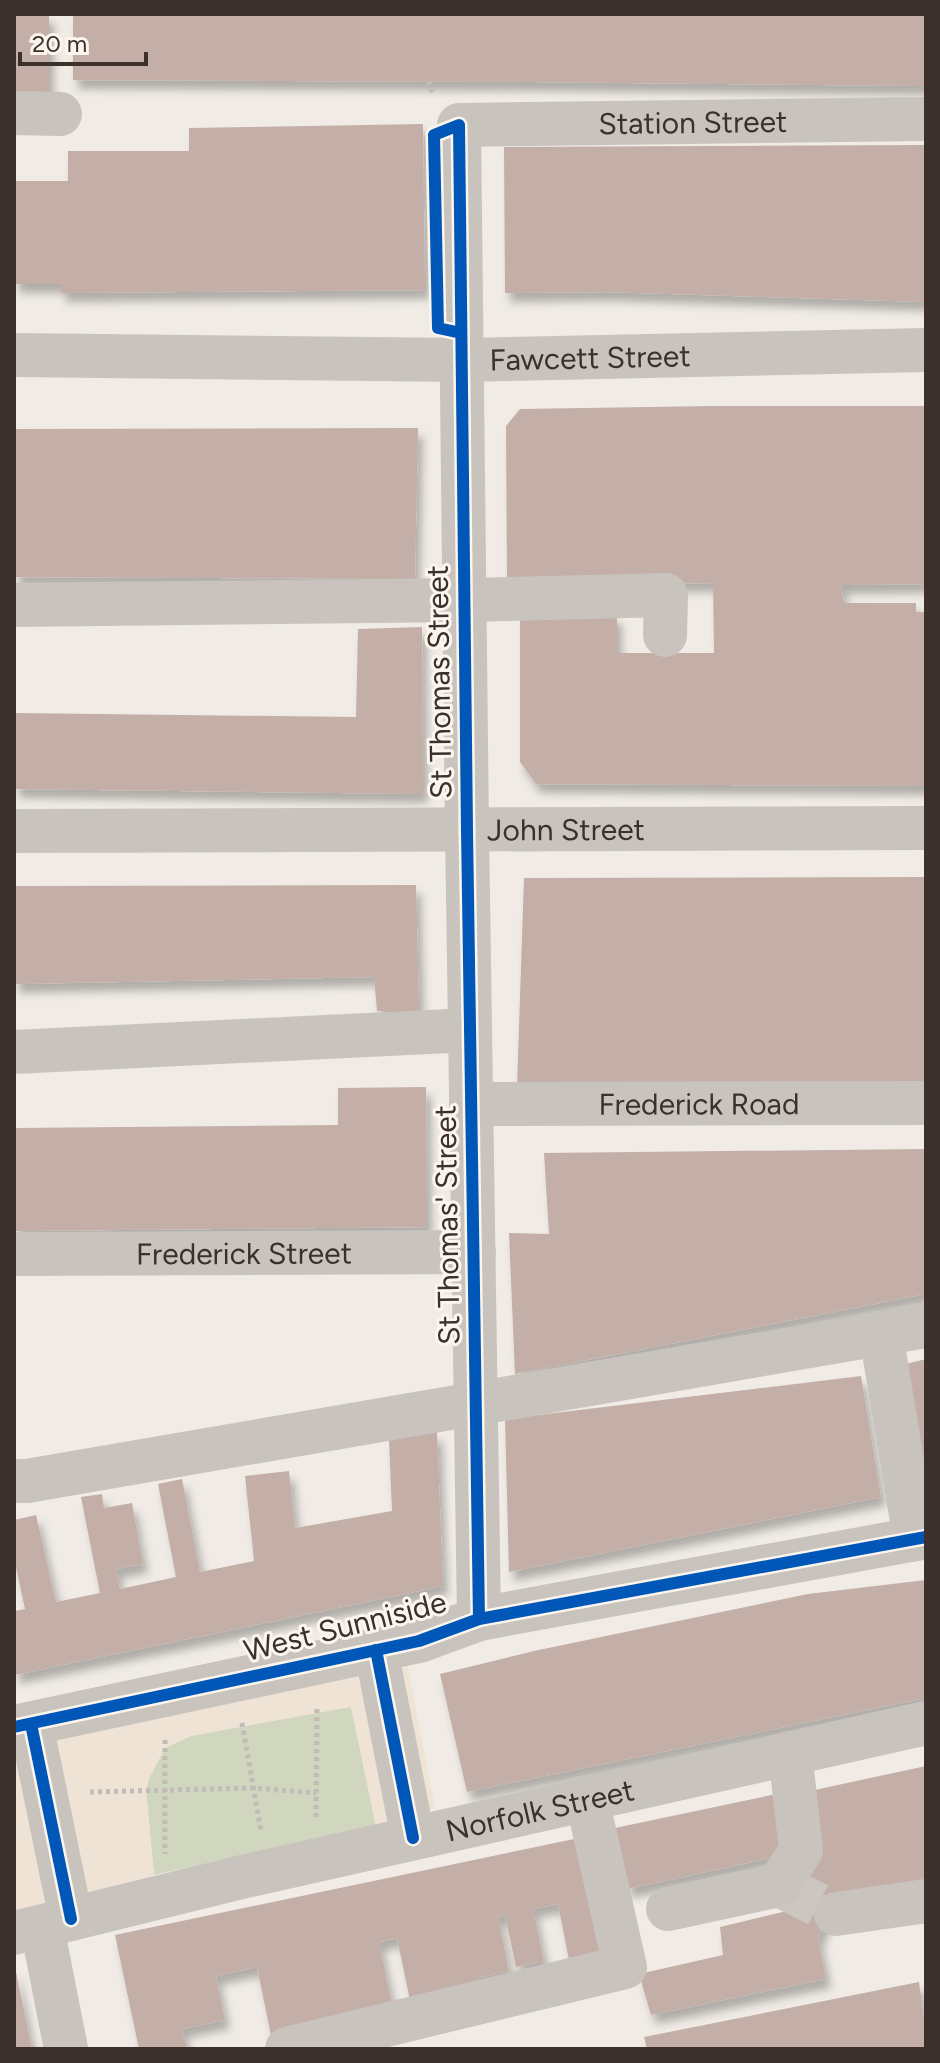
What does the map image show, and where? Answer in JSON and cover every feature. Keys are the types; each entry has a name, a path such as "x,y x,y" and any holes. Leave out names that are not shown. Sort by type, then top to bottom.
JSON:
{"street":[{"path":"14,113 60,114"},
{"name":"Station Street","path":"459,125 926,119"},
{"name":"St Thomas Street","path":"459,125 467,830"},
{"name":"Fawcett Street","path":"14,355 462,360 926,350"},
{"path":"14,605 666,595 665,635"},
{"name":"John Street","path":"14,831 926,828"},
{"name":"St Thomas' Street","path":"467,830 479,1619"},
{"path":"14,1052 470,1030"},
{"name":"Frederick Road","path":"471,1104 926,1103"},
{"name":"Frederick Street","path":"14,1254 474,1252"},
{"path":"14,1481 476,1405 926,1326"},
{"path":"881,1334 921,1538"},
{"name":"West Sunniside","path":"22,1725 419,1641 479,1619 921,1538"},
{"path":"376,1650 413,1838"},
{"name":"Norfolk Street","path":"42,1926 268,1871 926,1723"},
{"path":"22,1725 56,1845 42,1926 66,2049"},
{"path":"668,1909 779,1885 801,1850 790,1753"},
{"path":"287,2049 625,1967 587,1799"},
{"path":"836,1914 925,1907"}],"path":[{"path":"316,1829 317,1699"},
{"path":"240,1714 268,1871"},
{"path":"165,1737 165,1863"},
{"path":"56,1845 82,1834 90,1791 253,1788 316,1793"}],"green space":[{"path":"348,1692 376,1826 154,1875 146,1790 165,1748 191,1736 325,1711"}],"shaded area":[{"path":"408,1667 435,1808 376,1826 351,1707 191,1736 165,1748 146,1790 155,1888 14,1914 14,1743"}],"building":[{"path":"14,14 49,14 49,92 14,92"},
{"path":"73,14 926,14 926,86 73,80"},
{"path":"423,124 425,290 61,293 61,284 14,284 14,181 68,181 68,151 189,151 189,128"},
{"path":"926,145 926,302 607,292 505,293 504,147"},
{"path":"926,406 926,584 841,585 844,603 916,603 916,612 926,612 926,786 536,784 520,762 520,615 617,615 617,653 714,653 713,583 507,585 506,426 520,409"},
{"path":"418,428 415,579 14,577 14,429"},
{"path":"422,627 423,794 14,789 14,713 356,717 358,629"},
{"path":"926,877 926,1089 517,1088 524,878"},
{"path":"416,885 419,1011 377,1011 374,977 14,984 14,886"},
{"path":"426,1087 427,1227 14,1231 14,1128 338,1125 338,1088"},
{"path":"926,1149 926,1294 515,1374 509,1233 549,1234 544,1153"},
{"path":"926,1359 926,1482 902,1365"},
{"path":"861,1376 881,1497 509,1572 505,1419"},
{"path":"437,1432 443,1586 14,1675 14,1611 25,1609 14,1558 14,1520 36,1515 56,1602 100,1593 81,1497 102,1494 104,1508 132,1503 143,1564 116,1569 120,1589 176,1577 158,1484 182,1479 200,1572 254,1561 245,1476 289,1471 295,1528 392,1511 389,1440"},
{"path":"926,1580 926,1698 467,1792 440,1674 534,1651 808,1594"},
{"path":"926,1766 926,1880 834,1902 818,1938 826,1979 651,2015 639,1974 723,1955 720,1927 791,1910 810,1876 810,1791"},
{"path":"781,1793 794,1853 627,1889 615,1828"},
{"path":"579,1838 605,1963 571,1970 558,1904 533,1909 544,1961 516,1967 505,1915 498,1917 509,1971 478,1978 480,1991 411,2005 397,1938 379,1942 394,2014 272,2040 257,1967 216,1976 225,2020 182,2029 187,2049 139,2049 115,1935"},
{"path":"15,1967 32,2049 14,2049"},
{"path":"919,1982 926,2049 647,2049 644,2037"}],"tunnel":[{"path":"779,1885 836,1914"}],"cycle path":[{"path":"461,333 438,328 434,135 459,125 479,1619"},
{"path":"14,1727 419,1641 479,1619 926,1537"},
{"path":"376,1650 413,1838"},
{"path":"31,1724 71,1919"}]}
